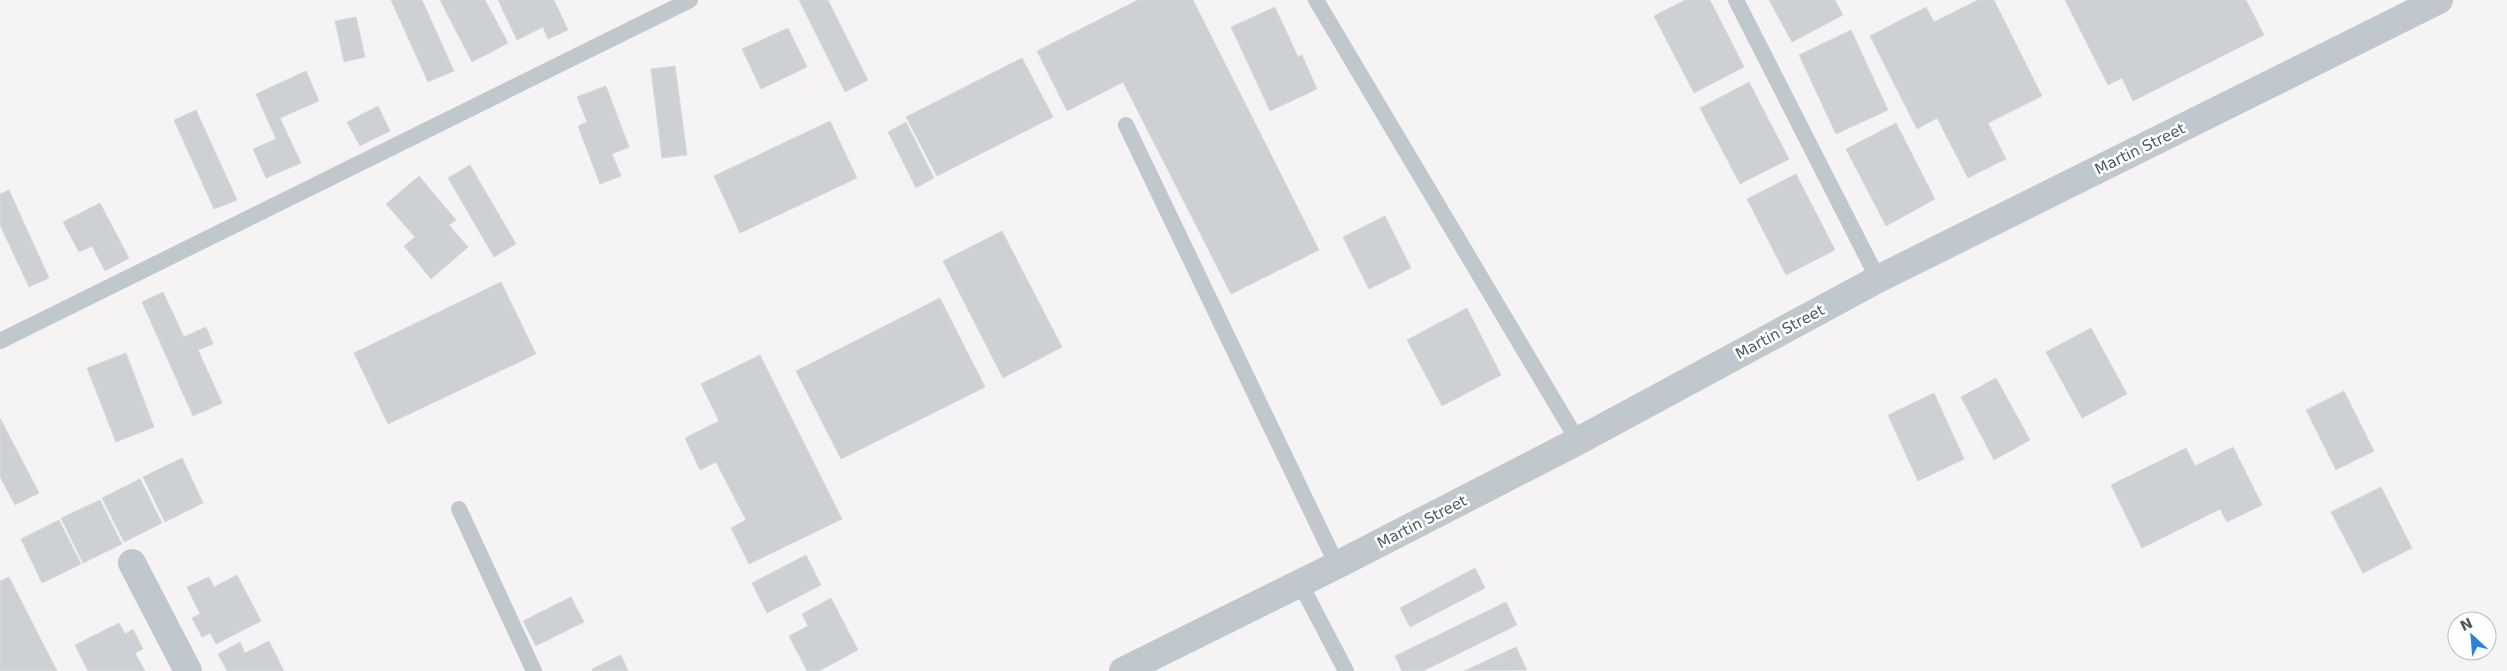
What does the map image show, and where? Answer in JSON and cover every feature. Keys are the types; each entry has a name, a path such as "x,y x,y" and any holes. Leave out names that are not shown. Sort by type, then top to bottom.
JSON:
{"street":[{"name":"Martin Street","path":"1123,671 1337,565 1578,441 1878,279 2435,1"},
{"path":"132,563 188,671"}],"lane":[{"path":"0,341 690,0"},
{"path":"1316,0 1578,441"},
{"path":"1736,0 1878,279"},
{"path":"1126,125 1337,565"},
{"path":"459,509 534,671"},
{"path":"1300,583 1346,671"}],"building":[{"path":"391,0 422,0 454,71 428,82"},
{"path":"440,0 485,0 508,43 472,62"},
{"path":"498,0 554,0 568,30 548,39 543,27 517,40"},
{"path":"799,0 828,0 868,80 845,92"},
{"path":"1138,0 1193,0 1319,250 1231,294 1123,82 1067,111 1037,51"},
{"path":"1685,0 1710,0 1744,67 1694,93 1654,16"},
{"path":"1769,0 1835,0 1843,15 1792,42"},
{"path":"1978,0 1994,0 2042,96 1988,123 2006,159 1968,178 1937,118 1917,129 1870,36 1926,7 1934,22"},
{"path":"2065,0 2246,0 2264,35 2133,101 2122,78 2108,85"},
{"path":"1275,7 1298,57 1302,55 1317,89 1270,111 1231,27"},
{"path":"356,17 365,57 344,62 335,21"},
{"path":"788,28 807,67 761,89 742,49"},
{"path":"1851,30 1888,110 1836,134 1799,55"},
{"path":"1022,58 1053,117 937,176 906,117"},
{"path":"675,66 687,155 662,158 651,69"},
{"path":"306,71 319,101 280,118 301,163 266,178 253,149 276,139 256,94"},
{"path":"1749,82 1789,159 1740,184 1700,108"},
{"path":"606,86 629,147 612,154 621,176 600,184 578,126 587,122 577,97"},
{"path":"378,106 390,131 360,146 347,122"},
{"path":"196,110 237,200 214,209 174,120"},
{"path":"830,121 857,178 740,233 714,176"},
{"path":"906,122 934,178 916,188 888,132"},
{"path":"1896,123 1935,199 1886,226 1846,149"},
{"path":"470,165 516,244 494,257 448,178"},
{"path":"1796,174 1835,250 1786,275 1747,199"},
{"path":"419,176 456,220 449,225 468,247 431,279 404,246 415,237 386,204"},
{"path":"9,190 49,278 29,287 0,225 0,194"},
{"path":"100,203 129,258 105,271 92,246 79,252 63,222"},
{"path":"1385,216 1411,268 1369,289 1343,237"},
{"path":"1002,231 1062,347 1003,378 943,261"},
{"path":"501,282 536,354 388,424 354,353"},
{"path":"163,292 184,337 206,327 213,344 198,350 222,403 193,416 142,302"},
{"path":"940,298 985,387 841,459 796,371"},
{"path":"1467,308 1501,375 1442,406 1407,340"},
{"path":"2091,328 2127,394 2082,418 2046,352"},
{"path":"126,353 154,427 116,442 87,368"},
{"path":"760,355 842,519 749,564 731,528 746,520 716,462 700,470 685,438 719,421 701,384"},
{"path":"1996,378 2030,440 1994,460 1961,397"},
{"path":"2344,391 2374,451 2336,470 2306,410"},
{"path":"1934,393 1964,459 1918,481 1888,415"},
{"path":"0,418 39,493 15,505 0,477"},
{"path":"2233,447 2262,505 2227,522 2220,509 2142,548 2111,485 2186,448 2195,466"},
{"path":"182,458 203,503 165,522 143,477"},
{"path":"140,479 162,523 124,542 102,498"},
{"path":"2381,487 2412,548 2363,573 2331,512"},
{"path":"100,500 122,544 83,563 61,518"},
{"path":"59,520 81,564 42,583 21,539"},
{"path":"806,555 821,585 767,613 752,583"},
{"path":"1475,568 1485,588 1410,627 1400,608"},
{"path":"237,575 261,621 216,644 210,633 202,637 192,618 200,614 187,587 209,577 214,587"},
{"path":"9,577 57,671 0,671 0,581"},
{"path":"571,597 584,622 536,646 523,621"},
{"path":"831,598 858,650 819,671 807,671 789,636 808,626 802,614"},
{"path":"1506,602 1517,625 1423,671 1402,671 1395,656"},
{"path":"119,623 125,634 133,629 143,649 135,653 145,671 88,671 75,645"},
{"path":"269,641 284,671 227,671 218,654 240,642 245,653"},
{"path":"1516,647 1527,670 1464,671"},
{"path":"621,655 628,671 593,671 592,669"}]}
